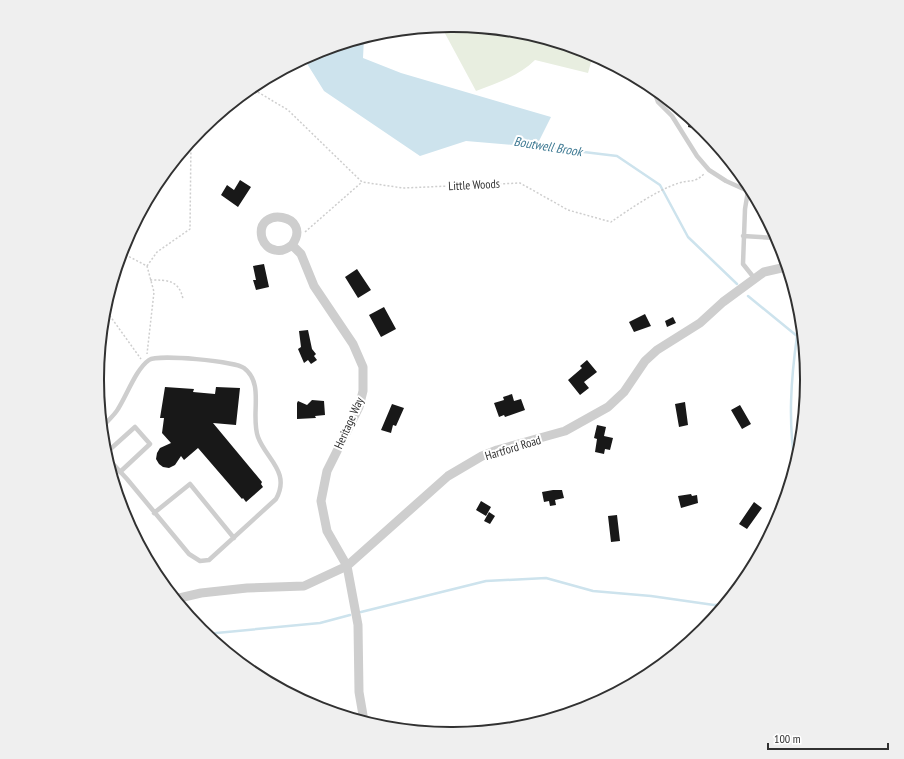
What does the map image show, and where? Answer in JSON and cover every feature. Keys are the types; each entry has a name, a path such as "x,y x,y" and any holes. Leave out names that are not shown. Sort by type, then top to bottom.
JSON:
{"street":[{"name":"Heritage Way","path":"293,244 301,254 314,286 353,344 363,367 363,391 359,407 327,472 321,501 327,531 346,566 358,625 359,692 363,715"},
{"name":"Hartford Road","path":"181,597 246,588 304,586 346,566 448,476 482,456 497,450 565,431 608,407 624,392 649,357 700,323 723,302 764,272 781,268"}],"lane":[{"path":"657,99 672,116 697,156 708,170 726,181 742,188"},
{"path":"749,199 743,236 743,264 755,279"},
{"path":"743,236 769,238"},
{"path":"107,422 118,410 139,371 149,360 162,356 232,363 244,368 256,385 254,416 258,437 266,453 275,463 282,482 280,492 276,499 209,560 200,561 189,554 116,469"},
{"path":"111,448 135,427 150,444 120,472"},
{"path":"154,513 190,484 234,538"}],"path":[{"path":"258,92 288,110 362,182 293,244"},
{"path":"145,364 154,292 147,266 157,252 190,229 191,150"},
{"name":"Little Woods","path":"362,182 403,188 520,183 568,210 611,222 646,200 679,183 696,181 708,170"},
{"path":"128,256 147,266"},
{"path":"150,280 166,280 176,284 181,291 182,299"},
{"path":"110,316 145,364"}],"shaded area":[{"path":"444,32 475,33 520,39 564,50 591,61 588,73 535,60 515,75 476,91"}],"water":[{"path":"364,44 363,58 401,73 551,117 536,147 466,141 420,156 324,91 307,64 340,50"}],"building":[{"path":"240,180 251,187 238,207 221,195 227,185 234,190"},
{"path":"264,264 269,287 256,290 253,280 256,280 253,266"},
{"path":"357,269 371,290 358,298 345,277"},
{"path":"384,307 396,329 381,337 369,315"},
{"path":"645,314 651,326 634,332 629,322"},
{"path":"673,317 676,323 667,327 665,321"},
{"path":"308,330 312,349 316,354 314,356 317,360 311,364 308,360 304,363 298,349 301,347 299,331"},
{"path":"587,360 597,372 584,382 589,388 580,395 568,380 582,368 580,366"},
{"path":"165,387 194,389 193,392 215,394 216,387 240,388 236,425 213,423 262,482 261,484 263,487 246,502 198,448 184,460 181,456 175,465 169,468 163,467 159,464 156,459 157,453 160,448 171,443 162,433 164,418 160,418"},
{"path":"512,394 514,401 521,399 525,410 505,417 504,415 499,417 494,403 504,400 503,397"},
{"path":"312,400 324,401 325,415 315,416 316,418 297,419 298,401 307,405"},
{"path":"685,402 688,425 679,427 675,404"},
{"path":"392,404 404,408 396,426 393,425 391,433 381,430"},
{"path":"740,405 751,424 742,429 731,410"},
{"path":"597,425 606,427 604,436 613,438 610,450 605,449 604,454 595,452 597,439 594,438"},
{"path":"562,490 564,498 555,500 556,505 550,506 549,501 544,502 542,492"},
{"path":"691,494 692,496 697,495 698,503 681,508 678,496"},
{"path":"481,501 491,507 486,516 476,510"},
{"path":"754,502 762,508 747,529 739,524"},
{"path":"489,512 495,516 490,524 484,521"},
{"path":"617,515 620,541 611,542 608,516"}],"waterway":[{"name":"Boutwell Brook","path":"534,146 617,156 660,185 688,237 737,284"},
{"name":"Boutwell Brook","path":"748,296 797,336"},
{"path":"793,447 791,400 797,336"},
{"path":"361,612 486,581 546,578 593,591 651,596 717,605"},
{"path":"215,633 320,623 350,615"}]}
